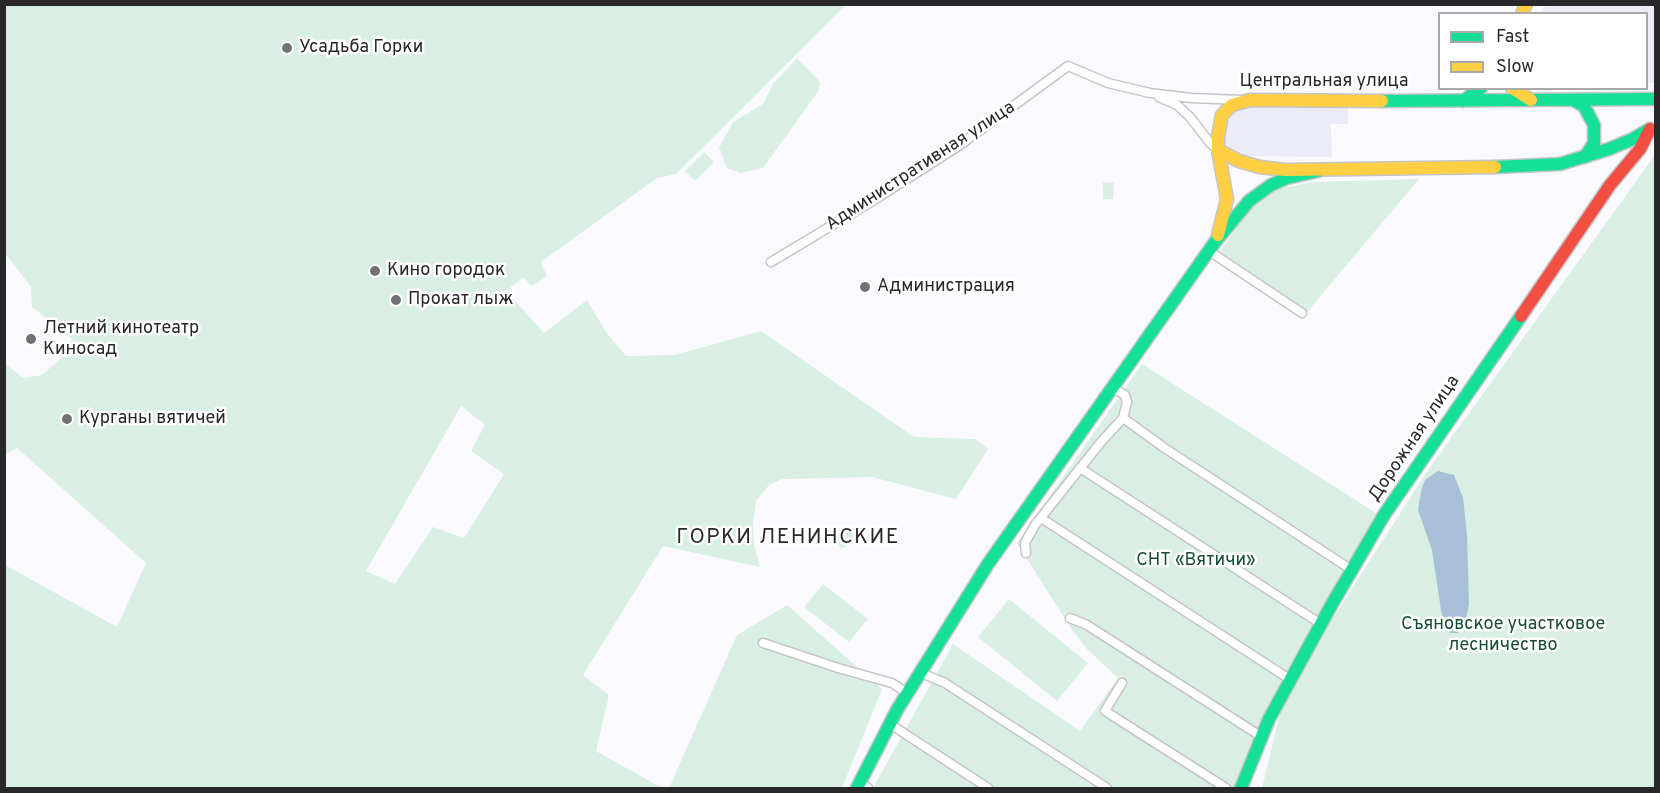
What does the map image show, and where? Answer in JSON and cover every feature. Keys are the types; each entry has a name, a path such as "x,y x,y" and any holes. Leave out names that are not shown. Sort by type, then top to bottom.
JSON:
{"main road":[{"path":"1464,101 1478,90"},
{"path":"1515,90 1532,101"},
{"name":"Центральная улица","path":"1250,100 1575,101 1656,99"},
{"path":"1212,246 1227,200 1218,150 1222,115 1232,105 1250,100"},
{"path":"1575,101 1584,106 1594,125 1594,143 1585,157"},
{"path":"1218,150 1239,161 1260,167 1318,171 1538,166 1560,164 1585,157 1633,139 1653,128"},
{"name":"Дорожная улица","path":"1241,789 1262,737 1291,680 1384,515 1610,185 1640,149 1653,128"},
{"path":"862,787 890,724 919,672 988,564 1212,246 1249,201 1271,184 1287,177 1318,171"}],"street":[{"name":"Центральная улица","path":"1068,66 1108,83 1150,93 1191,98 1250,100"},
{"name":"Административная улица","path":"771,262 954,150 1068,66"},
{"path":"1150,93 1177,105 1190,117 1209,143 1218,150"},
{"path":"1212,246 1302,313"},
{"path":"1026,553 1025,543 1041,518 1123,418 1127,402 1125,395 1113,388"},
{"path":"1123,418 1166,449 1352,570"},
{"path":"1080,468 1321,624"},
{"path":"1041,518 1291,680"},
{"path":"1071,618 1087,625 1262,737"},
{"path":"763,643 892,683 908,693"},
{"path":"919,672 945,683 1107,789"},
{"path":"1122,683 1105,711 1226,789"},
{"path":"890,724 988,789"}],"shaded area":[{"path":"1545,5 1655,5 1655,83 1648,83 1648,12 1542,12"},
{"path":"1348,103 1348,124 1331,124 1332,157 1240,156 1231,152 1225,145 1229,119 1237,108 1250,104"}],"green space":[{"path":"5,4 846,5 676,174 657,178 541,262 547,276 537,283 531,286 524,277 506,291 544,333 587,300 606,332 626,356 675,355 761,331 914,437 975,439 988,449 956,499 872,477 782,479 769,485 756,501 753,523 754,544 760,567 663,546 583,675 609,695 596,751 655,784 667,788 5,788 5,565 117,627 146,563 17,448 6,454 5,464 5,363 23,378 42,375 61,358 72,339 32,307 31,287 5,253","holes":["461,406 485,425 471,451 504,474 464,538 433,527 395,584 366,571"]},
{"path":"797,58 816,77 820,83 819,90 763,168 741,173 727,168 719,148 733,122 763,104 773,84"},
{"path":"704,152 714,162 695,181 685,171"},
{"name":"Съяновское участковое лесничество","path":"1655,155 1655,788 1262,788 1285,693 1428,470"},
{"path":"1419,179 1302,318 1216,258 1247,211 1277,189 1313,182"},
{"path":"1103,182 1114,183 1113,199 1103,199"},
{"name":"СНТ «Вятичи»","path":"1142,364 1379,515 1236,788 873,788 953,644 1080,731 1118,678 1087,649 1072,630 1017,543"},
{"path":"849,527 853,536 851,543 841,549 835,534"},
{"path":"823,584 868,619 849,642 804,607"},
{"path":"1009,599 1088,663 1057,701 978,637"},
{"path":"787,605 882,689 842,788 669,788 737,635"}],"water":[{"path":"1438,471 1454,475 1463,498 1467,535 1469,604 1466,619 1458,633 1450,633 1445,626 1432,550 1418,510 1425,480"}],"traffic: fast":[{"path":"1463,101 1478,90"},
{"path":"1382,101 1656,99"},
{"path":"1575,101 1584,106 1594,125 1594,143 1585,157"},
{"path":"1495,167 1560,164 1609,149 1650,129"},
{"path":"857,788 897,710 988,564 1215,242 1249,201 1271,185 1287,178 1318,171"},
{"path":"1241,788 1269,719 1384,515 1521,316"}],"traffic: slow":[{"path":"1523,12 1526,4"},
{"path":"1515,90 1531,100"},
{"path":"1218,235 1227,199 1218,150 1218,136 1222,115 1232,105 1250,100 1382,101"},
{"path":"1218,150 1239,161 1260,167 1285,170 1495,167"}],"traffic: jam":[{"path":"1521,316 1610,185 1640,149 1650,129"}],"place":[{"name":"Усадьба Горки","path":"287,48"},
{"name":"Кино городок","path":"375,271"},
{"name":"Администрация","path":"865,287"},
{"name":"Прокат лыж","path":"396,300"},
{"name":"Летний кинотеатр Киносад","path":"31,339"},
{"name":"Курганы вятичей","path":"67,419"}],"district":[{"name":"ГОРКИ ЛЕНИНСКИЕ","path":"788,539"}]}
